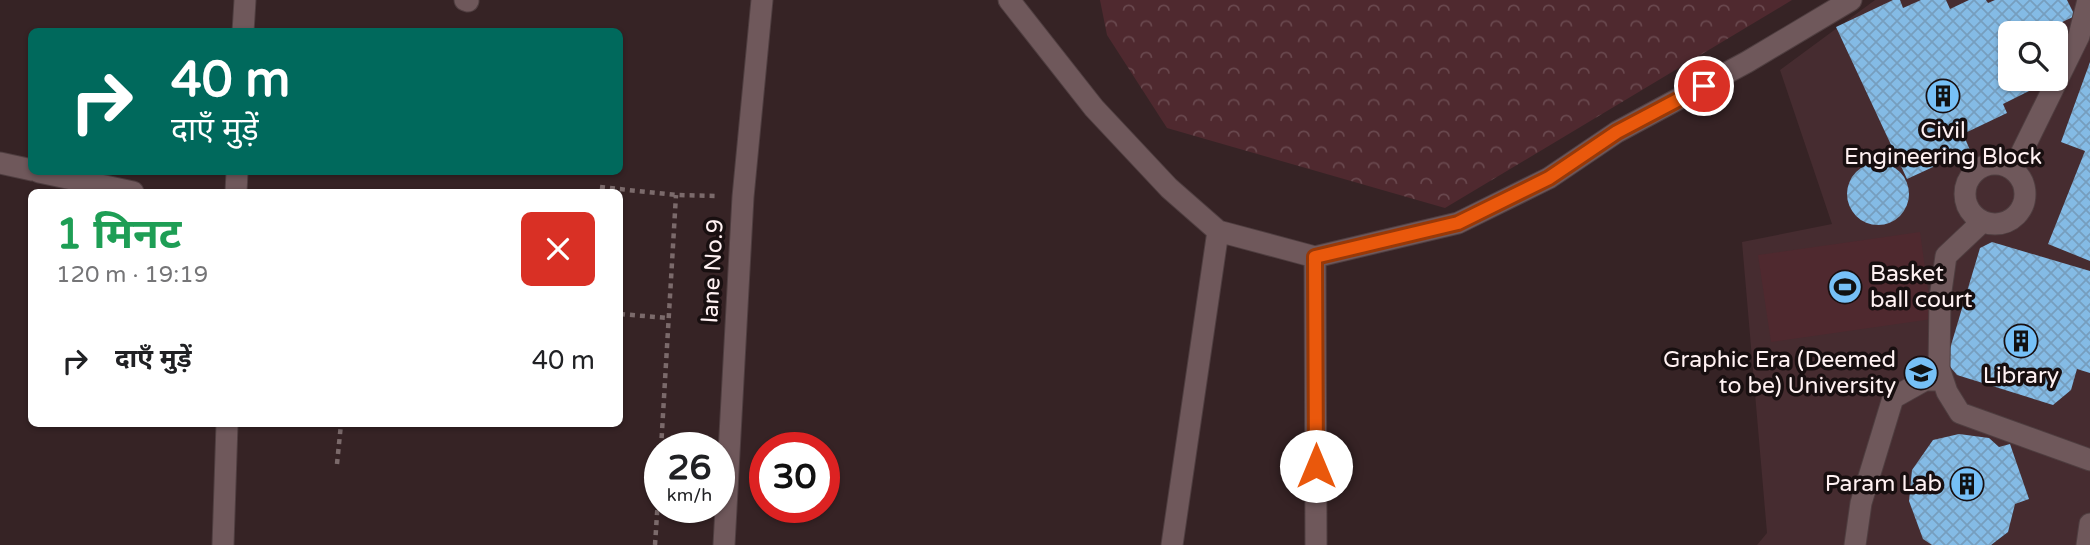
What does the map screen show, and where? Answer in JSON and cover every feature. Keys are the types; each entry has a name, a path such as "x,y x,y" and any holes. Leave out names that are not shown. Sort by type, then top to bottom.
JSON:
{"street":[{"path":"243,28 244,0"},
{"name":"lane No.9","path":"724,545 743,197 762,0"},
{"path":"1009,0 1094,108 1169,188 1218,231 1315,257 1458,223 1549,178 1617,132 1747,62 1851,0"},
{"path":"2012,170 2079,36 2088,0"},
{"path":"0,163 28,169"},
{"path":"1993,164 2012,170 2024,186 2025,196 2018,214 2001,224 1982,222 1973,217 1964,200 1968,180 1974,171 1993,164"},
{"path":"53,175 119,189"},
{"path":"1982,222 1946,256 1940,298 1938,368 1943,380 1960,413 2090,460"},
{"path":"1172,545 1218,231"},
{"path":"1315,257 1316,545"},
{"path":"1855,545 1861,503 1893,398 1925,380 1943,380"},
{"path":"223,545 227,427"},
{"path":"2087,545 2090,524"}],"path":[{"path":"600,187 619,189"},
{"path":"623,189 676,195 743,197"},
{"path":"662,432 676,195"},
{"path":"623,314 668,318"},
{"path":"337,464 341,427"},
{"path":"655,545 656,523"}],"shaded area":[{"name":"Graphic Era (Deemed to be) University","path":"1875,0 2090,0 2090,545 1757,545 1767,533 1742,242 1832,224 1780,70"}],"green space":[{"path":"1100,0 1792,0 1445,208 1167,128 1107,35"},
{"name":"Basket ball court","path":"1920,232 1932,319 1771,342 1758,255"}],"building":[{"name":"Civil Engineering Block","path":"1893,0 1900,0 1903,8 1921,0 1946,0 1950,9 1969,0 1986,0 1988,3 1995,0 2067,0 2075,16 2064,21 1998,21 1998,91 2029,91 2003,104 2007,113 1963,134 1970,150 1907,179 1836,27"},
{"path":"2090,62 2090,261 2048,244 2085,151 2061,142"},
{"path":"1878,163 1900,172 1909,194 1900,216 1878,225 1856,216 1847,194 1856,172"},
{"name":"Library","path":"1992,242 2090,271 2090,373 2077,369 2071,390 2053,405 1957,375 1946,362 1980,248"},
{"name":"Param Lab","path":"1959,434 1989,438 1999,447 2010,444 2029,499 2015,504 2008,532 1991,545 1932,545 1923,539 1909,501 1912,470 1933,440"}],"place":[{"name":"Civil Engineering Block","path":"1943,96"},
{"name":"Basket ball court","path":"1845,287"},
{"name":"Library","path":"2021,341"},
{"name":"Graphic Era (Deemed to be) University","path":"1921,373"},
{"name":"Param Lab","path":"1967,484"}],"route":[{"path":"1316,466 1315,257 1458,223 1549,178 1617,132 1704,86"}]}
